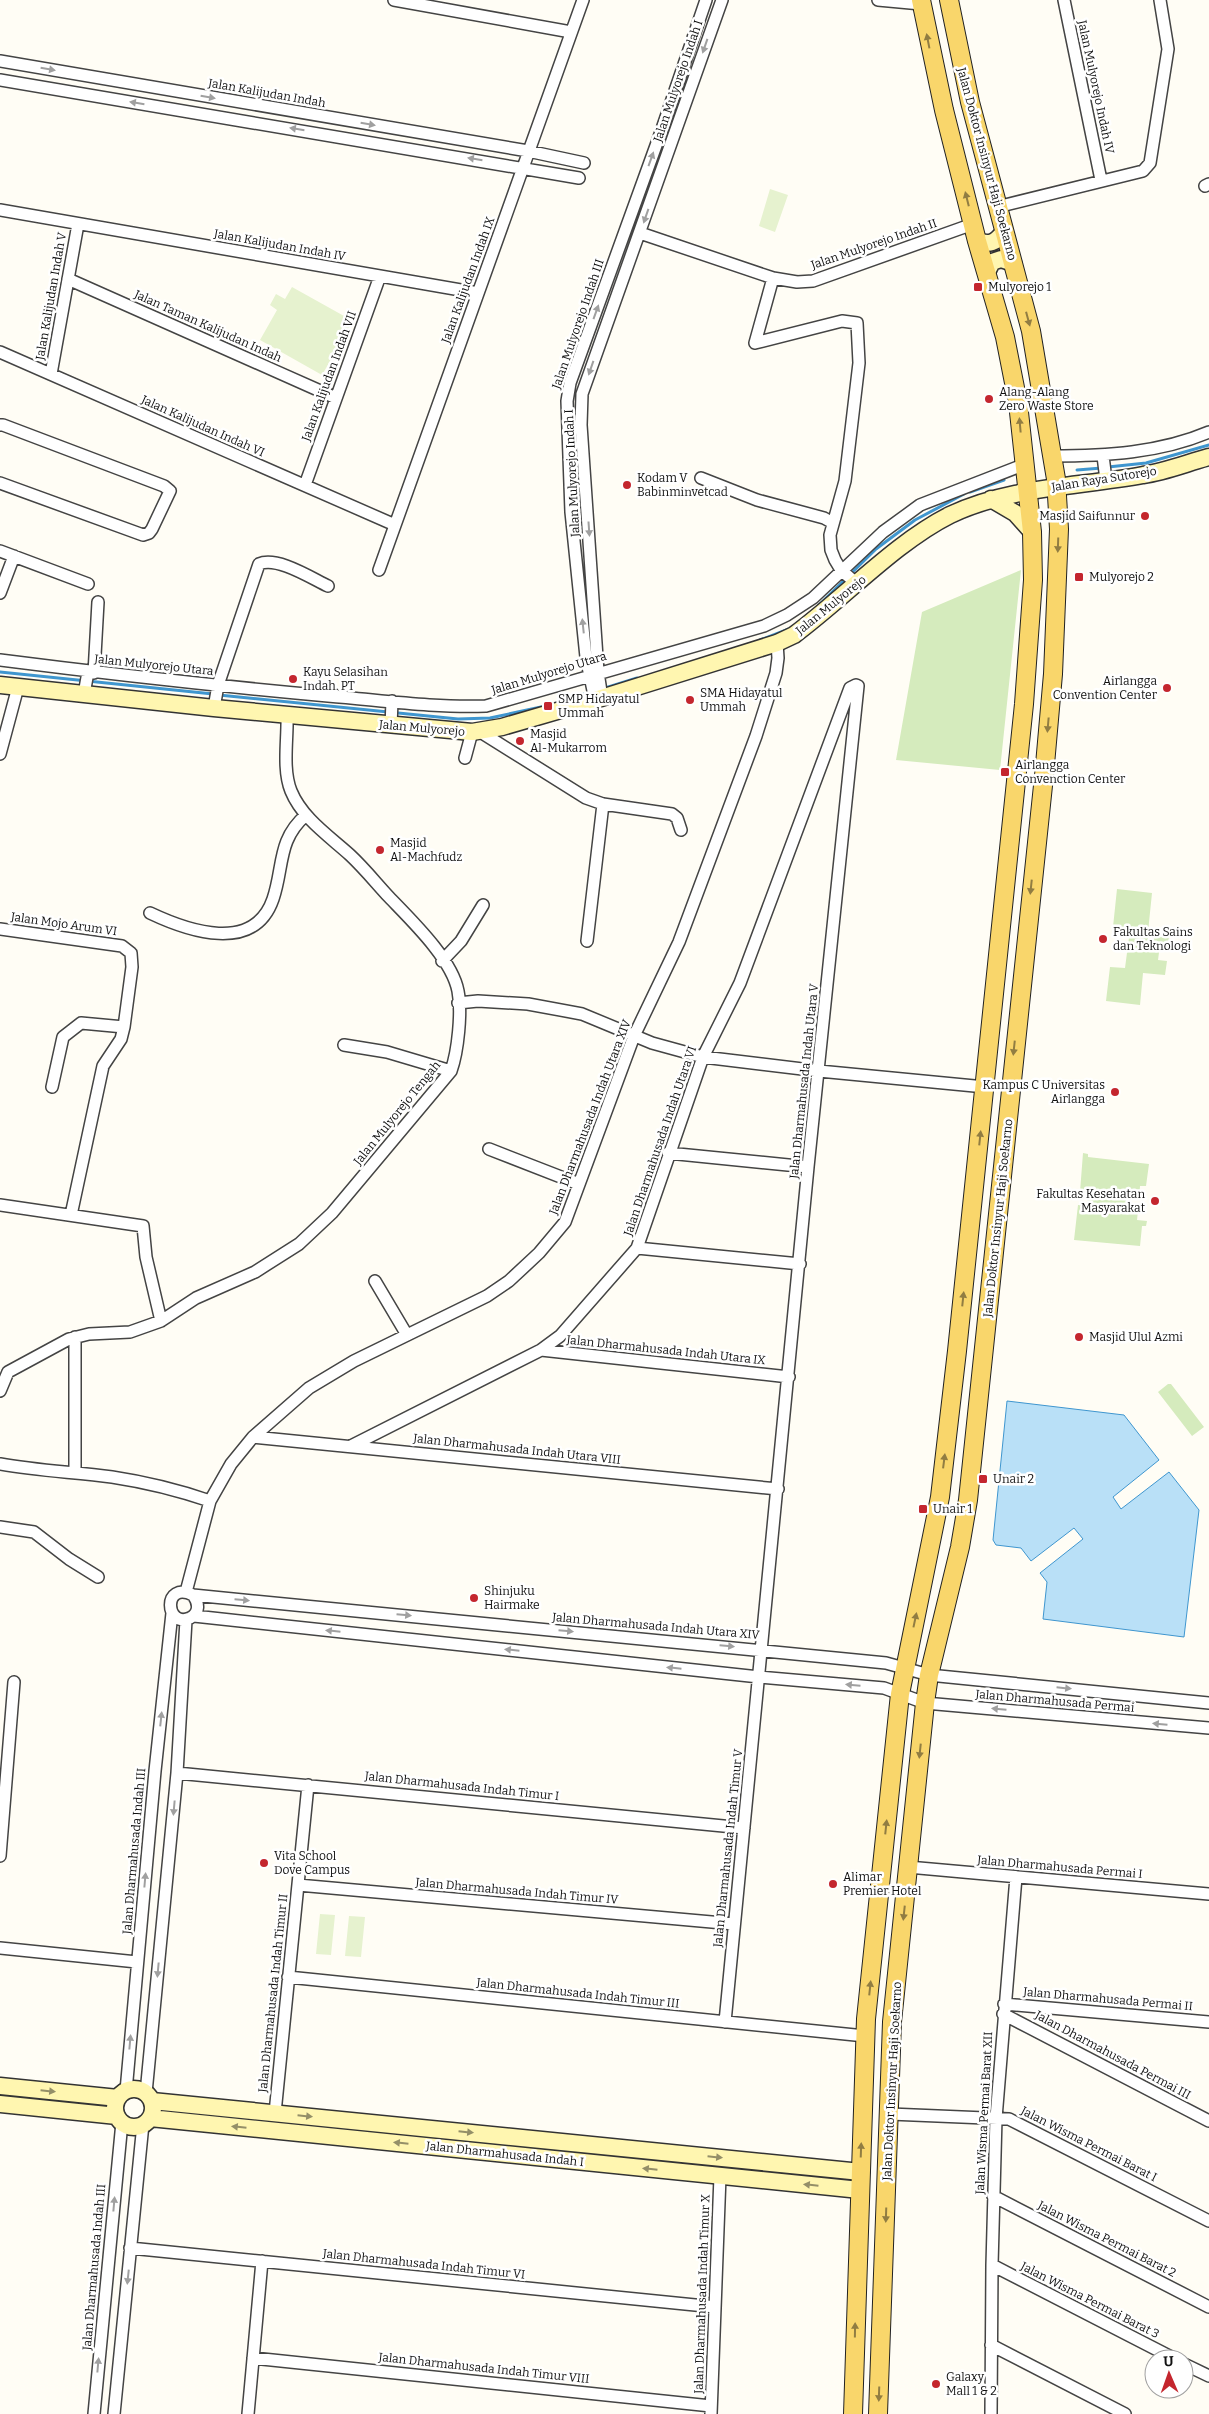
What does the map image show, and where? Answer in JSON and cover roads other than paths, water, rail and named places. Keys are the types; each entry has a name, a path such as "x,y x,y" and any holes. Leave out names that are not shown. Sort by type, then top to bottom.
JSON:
{"main road":[{"name":"Jalan Doktor Insinyur Haji Soekarno","path":"878,2414 892,2022 925,1703 929,1675 961,1537 983,1364 1053,674 1059,529 1055,471 1032,331 1003,233 998,207 970,102 949,0"},
{"path":"853,2414 866,2028 900,1694 940,1497 985,1087 1024,704 1033,580 1032,532 1018,403 1005,337 977,241 933,65 914,2"},
{"path":"977,241 987,244 996,242 1003,233"},
{"path":"987,272 992,262 1001,259 1013,263"},
{"name":"Jalan Raya Sutorejo","path":"1025,479 1055,471 1106,478 1144,475 1209,457"},
{"name":"Jalan Mulyorejo","path":"0,686 18,687 87,681 214,706 294,706 391,722 476,731 502,727 598,696 777,643 794,635 850,577 905,530 950,516 991,500 1025,479"},
{"path":"991,500 1015,513 1032,532"},
{"path":"866,2028 880,2016 892,2022"},
{"path":"0,2086 122,2094 133,2089 149,2097 153,2107 146,2121 128,2125 120,2119 0,2104"},
{"path":"120,2119 116,2104 122,2094"},
{"name":"Jalan Dharmahusada Indah I","path":"149,2097 275,2114 861,2172"},
{"name":"Jalan Dharmahusada Indah I","path":"146,2121 519,2155 860,2190"},
{"path":"519,2155 521,2138"},
{"path":"854,2352 859,2356 873,2356 877,2354 881,2344"}],"street":[{"path":"394,0 571,32"},
{"name":"Jalan Kalijudan Indah IX","path":"379,570 582,0"},
{"name":"Jalan Mulyorejo Indah III","path":"598,696 571,512 566,423 570,383 662,129 706,0"},
{"name":"Jalan Mulyorejo Indah I","path":"594,676 587,510 581,425 582,394 722,0"},
{"path":"878,0 914,2"},
{"name":"Jalan Mulyorejo Indah IV","path":"1064,0 1101,180"},
{"path":"998,207 1143,171 1150,163 1168,49 1160,0"},
{"name":"Jalan Kalijudan Indah","path":"0,61 528,151 584,163"},
{"path":"0,80 523,167 579,178"},
{"name":"Jalan Kalijudan Indah IV","path":"0,210 478,292"},
{"name":"Jalan Kalijudan Indah V","path":"51,374 78,224"},
{"name":"Jalan Mulyorejo Indah II","path":"640,233 773,278 797,282 813,281 973,224"},
{"name":"Jalan Kalijudan Indah VII","path":"305,485 380,276"},
{"path":"773,278 755,343 842,321 858,323 859,363 846,473 833,523 831,550 850,577"},
{"name":"Jalan Taman Kalijudan Indah","path":"68,279 336,398"},
{"name":"Jalan Kalijudan Indah VI","path":"0,352 395,525"},
{"path":"0,425 3,424 164,486 170,491 152,529 149,533 143,534 0,483"},
{"path":"1055,471 1103,458 1165,445 1209,432"},
{"path":"1103,458 1106,478"},
{"path":"701,478 757,500 824,518 833,523"},
{"name":"Jalan Mulyorejo Utara","path":"0,660 87,681 217,687 294,706 392,704 486,706 764,626 787,615 850,577 905,530 920,505 1025,479"},
{"path":"571,512 587,510"},
{"path":"0,551 88,584"},
{"path":"0,593 14,556"},
{"path":"214,706 217,687 259,564 265,561 279,563 328,586"},
{"path":"87,681 98,602"},
{"name":"Jalan Dharmahusada Indah Utara XIV","path":"777,643 776,673 756,736 679,942 634,1036 565,1222 556,1235 509,1281 487,1296 354,1362 309,1388 253,1437 231,1464 210,1501 190,1593 886,1662 906,1668"},
{"name":"Jalan Dharmahusada Indah Utara V","path":"761,1649 808,1167 860,689 856,685 850,688"},
{"path":"0,754 18,687"},
{"name":"Jalan Dharmahusada Indah Utara VI","path":"351,1446 541,1350 560,1336 637,1248 668,1153 703,1057 740,983 850,688"},
{"path":"391,722 392,704"},
{"name":"Jalan Mulyorejo Tengah","path":"4,1371 75,1337 110,1332 130,1332 161,1321 196,1298 255,1272 299,1244 332,1213 451,1071 455,1058 458,991 429,938 354,859 306,815 291,791 288,780 294,706"},
{"path":"464,758 476,731 586,798 603,804 672,814 677,818 681,830"},
{"path":"587,941 603,804"},
{"path":"150,913 165,920 210,934 231,934 251,928 265,914 273,900 285,842 295,826 306,815"},
{"path":"442,961 461,941 483,905"},
{"name":"Jalan Mojo Arum VI","path":"0,928 122,946 131,953 132,967 124,1027 121,1039 103,1066 71,1215"},
{"path":"458,1003 498,1002 558,1009 604,1022 634,1036 703,1057 819,1071 985,1087"},
{"path":"52,1087 62,1037 81,1023 124,1027"},
{"path":"344,1045 387,1052 451,1071"},
{"path":"489,1149 578,1184"},
{"path":"668,1153 808,1167"},
{"path":"0,1205 143,1226 146,1257 161,1321"},
{"path":"637,1248 800,1264"},
{"path":"374,1281 407,1335"},
{"path":"75,1337 75,1473"},
{"name":"Jalan Dharmahusada Indah Utara IX","path":"541,1350 789,1377"},
{"path":"0,1391 4,1371"},
{"name":"Jalan Dharmahusada Indah Utara VIII","path":"253,1437 778,1489"},
{"path":"0,1464 112,1477 183,1492 210,1501"},
{"path":"0,1527 34,1532 69,1559 98,1577"},
{"path":"149,2097 190,1618 198,1609 198,1602 190,1593 178,1593 172,1598 170,1606 172,1613 178,1619 190,1618 758,1677 884,1688 900,1694"},
{"name":"Jalan Dharmahusada Indah III","path":"122,2094 172,1613"},
{"name":"Jalan Dharmahusada Indah Timur V","path":"725,2022 761,1649"},
{"name":"Jalan Dharmahusada Permai","path":"906,1668 929,1675 1209,1703"},
{"path":"0,1856 4,1754 14,1682"},
{"name":"Jalan Dharmahusada Permai","path":"900,1694 925,1703 1209,1728"},
{"name":"Jalan Dharmahusada Indah Timur I","path":"177,1773 744,1828"},
{"name":"Jalan Dharmahusada Indah Timur II","path":"275,2114 308,1785"},
{"name":"Jalan Dharmahusada Permai I","path":"908,1867 1209,1894"},
{"name":"Jalan Wisma Permai Barat XII","path":"991,2414 993,2196 996,2118 1016,1877"},
{"name":"Jalan Dharmahusada Indah Timur IV","path":"298,1885 734,1924"},
{"path":"0,1948 137,1962"},
{"name":"Jalan Dharmahusada Indah Timur III","path":"288,1977 725,2022 866,2028"},
{"name":"Jalan Dharmahusada Permai II","path":"1004,2009 1209,2022"},
{"name":"Jalan Dharmahusada Permai III","path":"1004,2009 1209,2121"},
{"name":"Jalan Wisma Permai Barat I","path":"890,2114 1009,2119 1209,2221"},
{"name":"Jalan Dharmahusada Indah III","path":"94,2414 120,2119"},
{"path":"114,2414 130,2248 146,2121"},
{"name":"Jalan Dharmahusada Indah Timur X","path":"711,2410 720,2176"},
{"name":"Jalan Wisma Permai Barat 2","path":"993,2196 1209,2307"},
{"name":"Jalan Dharmahusada Indah Timur VI","path":"130,2248 715,2307"},
{"path":"248,2414 262,2261"},
{"name":"Jalan Wisma Permai Barat 3","path":"992,2265 1156,2349"},
{"path":"991,2348 1125,2414"},
{"name":"Jalan Dharmahusada Indah Timur VIII","path":"253,2358 711,2410"},
{"path":"1194,2369 1209,2376"}],"water":[{"path":"1007,1401 1124,1415 1159,1460 1113,1497 1121,1509 1169,1472 1199,1510 1184,1637 1043,1619 1047,1582 1040,1573 1083,1539 1074,1528 1031,1561 1021,1548 996,1545 993,1540"}],"waterway":[{"path":"1108,467 1146,463 1209,445"},
{"path":"1077,470 1102,468"},
{"path":"970,492 1004,480"},
{"path":"817,607 876,549 915,520 964,494"},
{"path":"760,640 789,629"},
{"path":"0,672 213,694"},
{"path":"602,689 637,678"},
{"path":"578,696 591,692"},
{"path":"219,695 458,719 490,718 541,707"}],"place":[{"name":"Mulyorejo 1","path":"978,287"},
{"name":"Alang-Alang Zero Waste Store","path":"989,399"},
{"name":"Kodam V Babinminvetcad","path":"627,485"},
{"name":"Masjid Saifunnur","path":"1145,516"},
{"name":"Mulyorejo 2","path":"1079,577"},
{"name":"Kayu Selasihan Indah. PT","path":"293,679"},
{"name":"Airlangga Convention Center","path":"1167,688"},
{"name":"SMA Hidayatul Ummah","path":"690,700"},
{"name":"SMP Hidayatul Ummah","path":"548,706"},
{"name":"Masjid Al-Mukarrom","path":"520,741"},
{"name":"Airlangga Convenction Center","path":"1005,772"},
{"name":"Masjid Al-Machfudz","path":"380,850"},
{"name":"Fakultas Sains dan Teknologi","path":"1103,939"},
{"name":"Kampus C Universitas Airlangga","path":"1115,1092"},
{"name":"Fakultas Kesehatan Masyarakat","path":"1155,1201"},
{"name":"Masjid Ulul Azmi","path":"1079,1337"},
{"name":"Unair 2","path":"983,1479"},
{"name":"Unair 1","path":"923,1509"},
{"name":"Shinjuku Hairmake","path":"474,1598"},
{"name":"Vita School Dove Campus","path":"264,1863"},
{"name":"Alimar Premier Hotel","path":"833,1884"},
{"name":"Galaxy Mall 1 & 2","path":"936,2384"}]}
